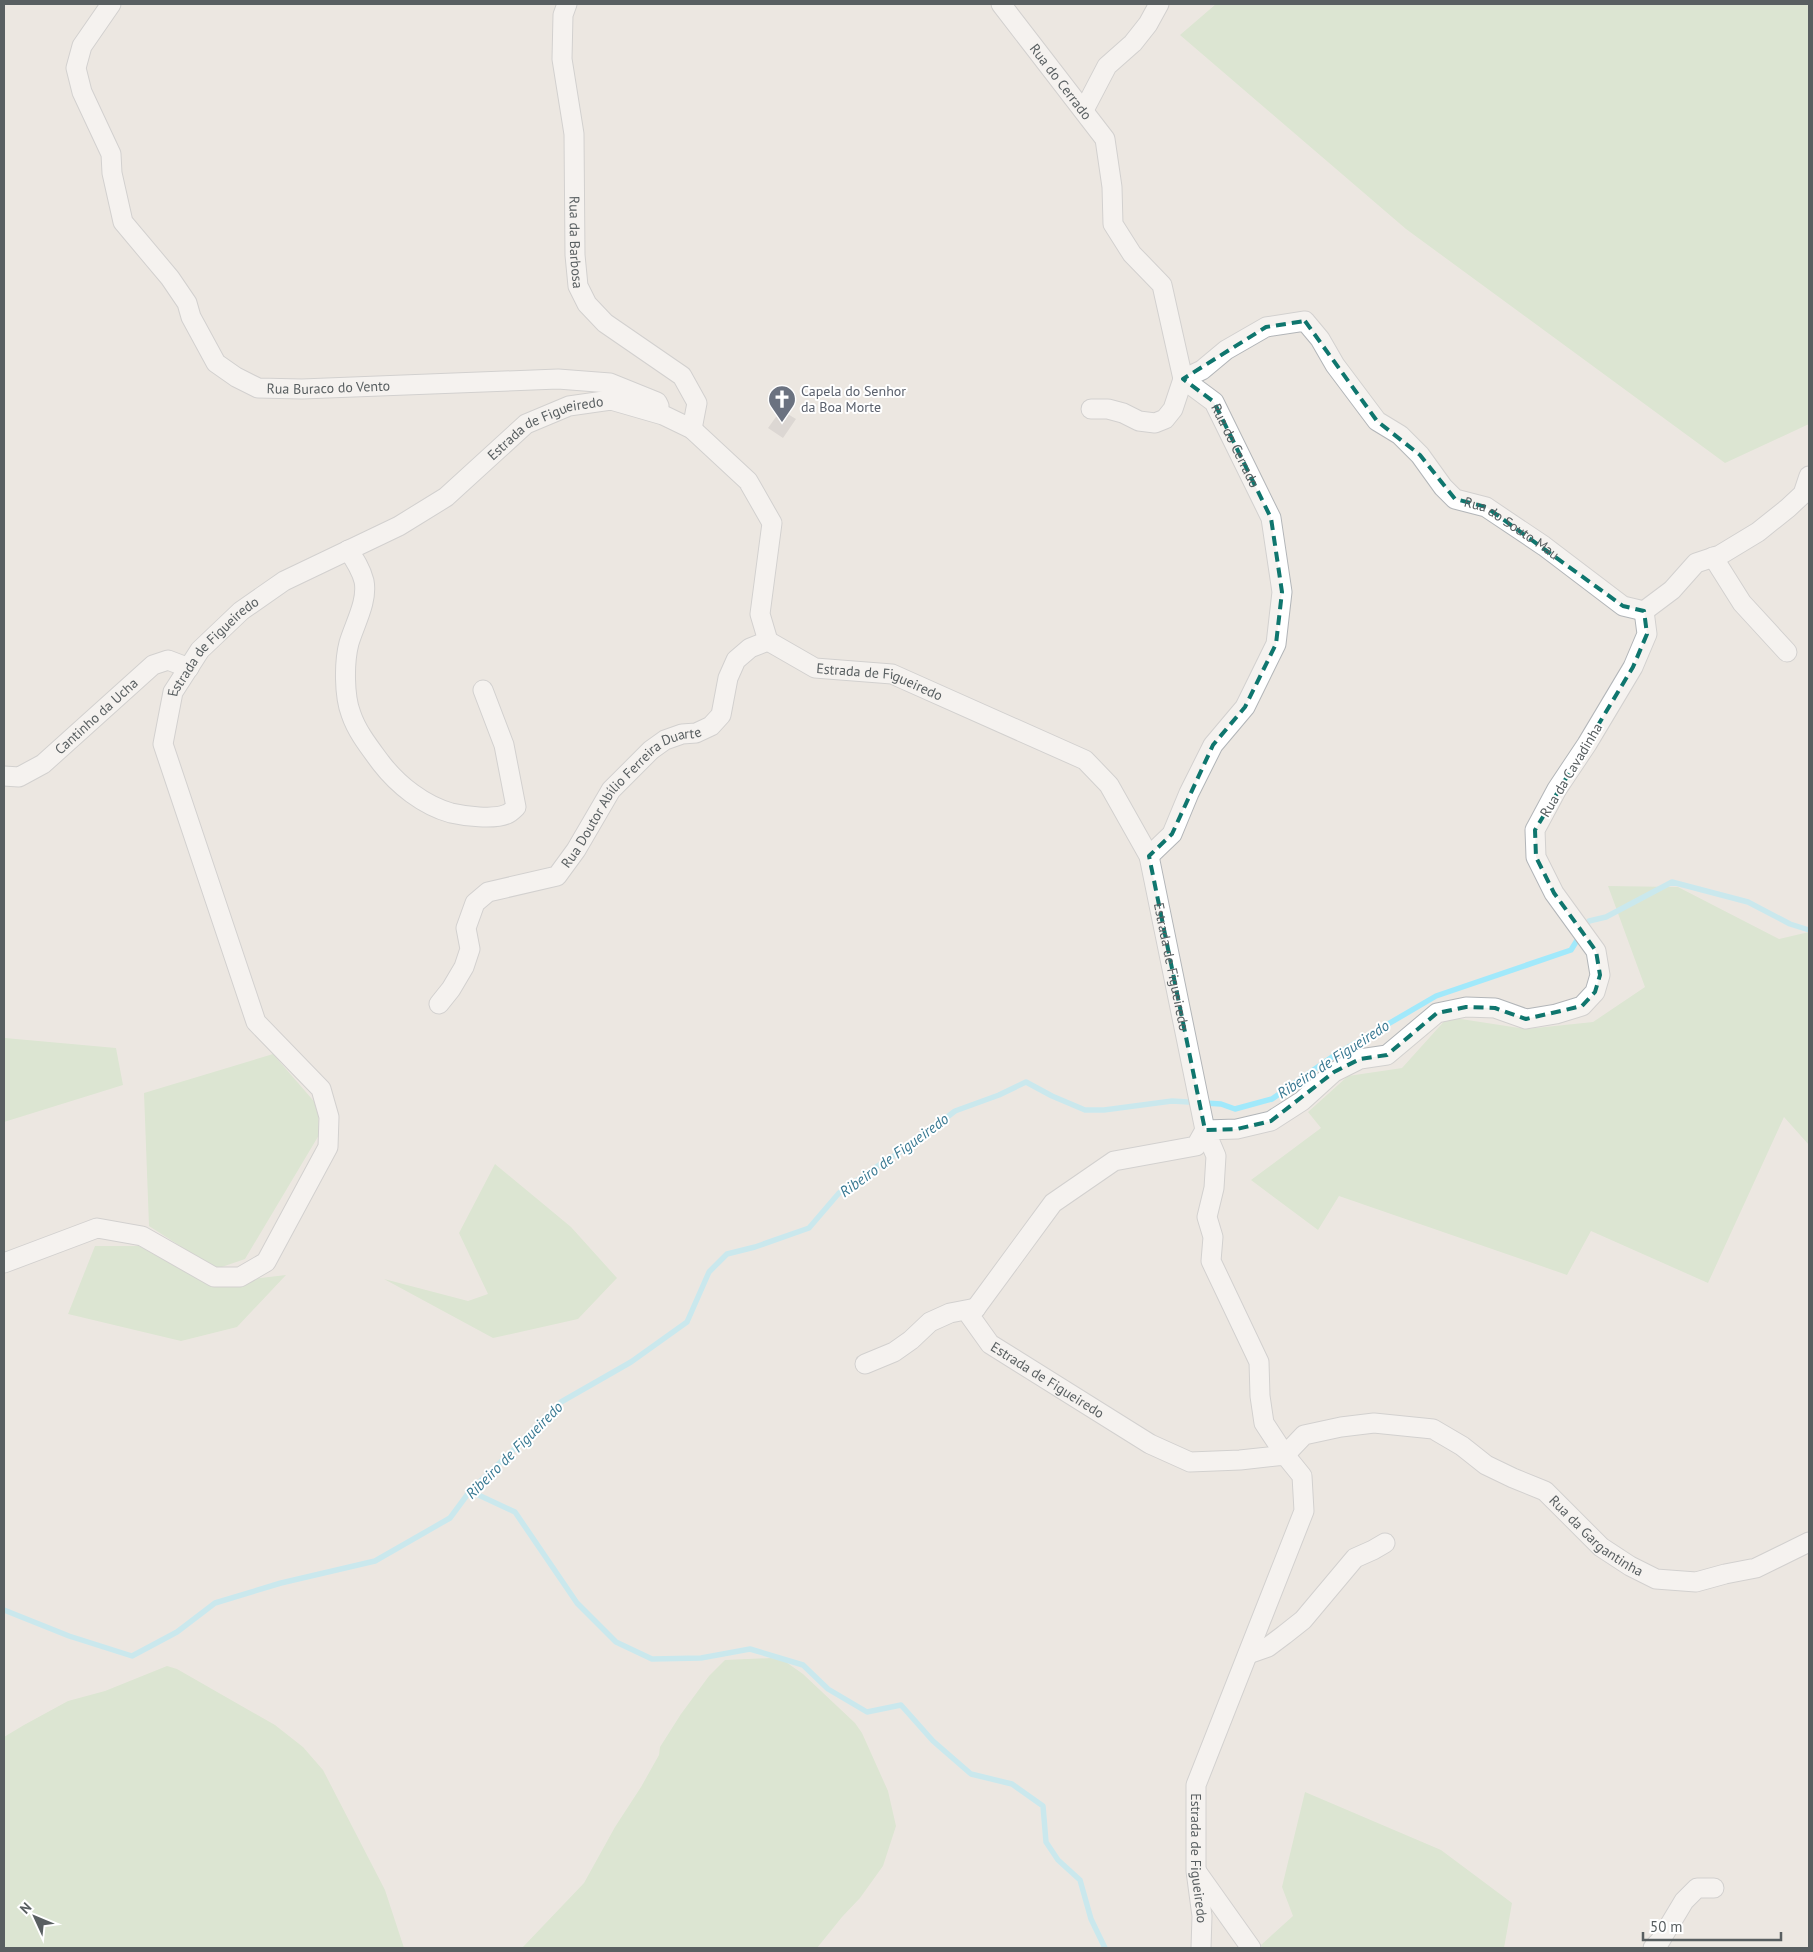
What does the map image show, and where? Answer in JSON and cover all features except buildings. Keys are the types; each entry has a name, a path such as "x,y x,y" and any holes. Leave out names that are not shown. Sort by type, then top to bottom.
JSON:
{"street":[{"name":"Rua Buraco do Vento","path":"112,4 82,46 76,68 82,92 111,154 112,173 123,222 170,278 187,303 192,317 216,363 236,378 258,388 302,389 558,379 610,383 657,402 663,415"},
{"name":"Rua da Barbosa","path":"567,4 563,15 562,59 574,134 575,255 578,286 587,304 605,323 682,376 697,403 692,429"},
{"name":"Rua do Cerrado","path":"1000,4 1105,139 1112,188 1113,224 1132,254 1162,285 1183,379 1214,402 1271,518 1282,592 1276,644 1244,707 1213,745 1189,793 1172,834 1149,856"},
{"path":"1084,110 1107,66 1133,43 1148,24 1159,4"},
{"name":"Rua do Souto Mau","path":"1183,379 1202,370 1226,350 1266,327 1305,321 1320,339 1335,365 1378,421 1400,435 1420,455 1443,487 1455,499 1486,507 1544,546 1623,606 1644,611"},
{"path":"1091,410 1108,408 1139,421 1155,423 1165,418 1173,409 1183,379"},
{"name":"Estrada de Figueiredo","path":"4,1263 97,1228 142,1236 214,1277 240,1277 266,1262 328,1147 329,1117 321,1089 256,1022 163,744 173,692 200,650 242,611 284,581 399,526 446,497 526,424 569,406 611,400 663,415 692,429 748,481 772,523 760,614 768,641 815,668 892,674 1084,760 1108,785 1149,856 1204,1122 1216,1156 1214,1188 1207,1217 1213,1237 1211,1261 1259,1362 1260,1396 1264,1423 1285,1455 1302,1476 1304,1510 1196,1785 1196,1871 1202,1916 1201,1948"},
{"path":"1644,611 1672,590 1696,563 1713,557 1758,532 1788,508 1803,494 1809,476"},
{"path":"348,550 360,568 365,595 349,645 346,662 350,713 358,731 374,754 390,775 406,790 444,811 462,816 498,816 508,814 516,807 504,745 483,690"},
{"path":"1713,557 1742,603 1787,652"},
{"name":"Rua da Cavadinha","path":"1204,1122 1237,1129 1271,1121 1302,1101 1334,1072 1360,1060 1388,1055 1437,1013 1466,1007 1495,1008 1526,1019 1556,1014 1582,1006 1595,992 1600,975 1596,951 1554,893 1536,857 1535,830 1557,789 1587,744 1633,667 1647,634 1644,611"},
{"name":"Rua Doutor Abílio Ferreira Duarte","path":"439,1004 464,967 470,949 466,928 475,903 488,892 557,876 576,850 611,790 651,750 665,740 682,734 696,733 711,726 721,715 728,678 736,660 750,648 768,641"},
{"name":"Cantinho da Ucha","path":"4,776 18,777 42,764 153,665 168,660 189,668"},
{"path":"865,1364 894,1352 911,1340 930,1322 950,1313 976,1308 1053,1203 1114,1161 1196,1146 1204,1122"},
{"name":"Estrada de Figueiredo","path":"976,1308 970,1316 990,1344 1150,1444 1190,1462 1240,1460 1285,1455"},
{"name":"Rua da Gargantinha","path":"1285,1455 1304,1434 1374,1423 1433,1429 1462,1446 1486,1465 1546,1491 1601,1546 1630,1566 1656,1579 1696,1582 1756,1568 1809,1542"},
{"path":"1248,1654 1268,1647 1284,1636 1303,1620 1355,1558 1385,1542"},
{"path":"1196,1871 1251,1948"},
{"path":"1653,1948 1660,1941 1684,1902 1697,1888 1714,1888"}],"highlighted area":[{"path":"1305,321 1377,421 1420,455 1455,499 1486,507 1623,606 1644,611 1647,634 1633,667 1535,830 1536,857 1554,893 1596,951 1600,975 1595,992 1582,1006 1526,1019 1495,1008 1466,1007 1437,1013 1387,1055 1360,1059 1334,1072 1271,1121 1237,1129 1205,1130 1149,856 1172,834 1213,745 1245,707 1276,644 1282,592 1271,518 1214,402 1183,379 1266,327"}],"green space":[{"path":"1216,4 1809,4 1809,424 1725,463 1406,229 1180,35"},
{"path":"1608,886 1678,887 1779,939 1809,932 1809,1145 1784,1117 1708,1283 1591,1231 1567,1275 1339,1196 1318,1230 1251,1180 1321,1128 1308,1112 1348,1076 1402,1068 1448,1017 1526,1029 1593,1022 1645,987"},
{"path":"4,1031 5,1038 116,1048 123,1085 4,1122"},
{"path":"273,1054 318,1106 319,1135 245,1259 216,1269 149,1226 144,1093"},
{"path":"495,1164 571,1227 617,1278 578,1319 493,1338 384,1279 468,1301 488,1294 459,1233"},
{"path":"95,1246 139,1246 207,1284 286,1275 237,1327 181,1341 68,1314"},
{"path":"771,1658 783,1660 803,1674 855,1723 862,1733 888,1791 896,1826 883,1866 860,1898 817,1948 522,1948 584,1883 615,1827 659,1755 660,1747 709,1676 725,1660"},
{"path":"167,1666 177,1669 275,1725 303,1747 323,1770 385,1890 404,1948 4,1948 4,1737 68,1701 105,1691"},
{"path":"1305,1792 1441,1850 1512,1903 1504,1948 1263,1948 1261,1945 1293,1916 1282,1887"}],"waterway":[{"name":"Ribeiro de Figueiredo","path":"4,1610 69,1636 132,1656 177,1632 215,1603 281,1583 375,1561 450,1518 470,1491 561,1402 631,1362 687,1322 709,1272 727,1254 755,1247 809,1228 839,1193 910,1146 955,1111 999,1095 1026,1082 1052,1096 1085,1110 1104,1110 1172,1101 1221,1104 1235,1109 1272,1099 1335,1055 1436,996 1571,950 1589,921 1606,917 1672,882 1748,902 1790,924 1809,930"},
{"path":"470,1491 515,1512 577,1603 616,1642 652,1659 701,1658 750,1649 803,1665 828,1689 867,1712 901,1705 933,1741 971,1774 1012,1784 1043,1806 1046,1842 1058,1860 1080,1880 1091,1919 1105,1948"}],"place":[{"name":"Capela do Senhor da Boa Morte","path":"782,423"}]}
